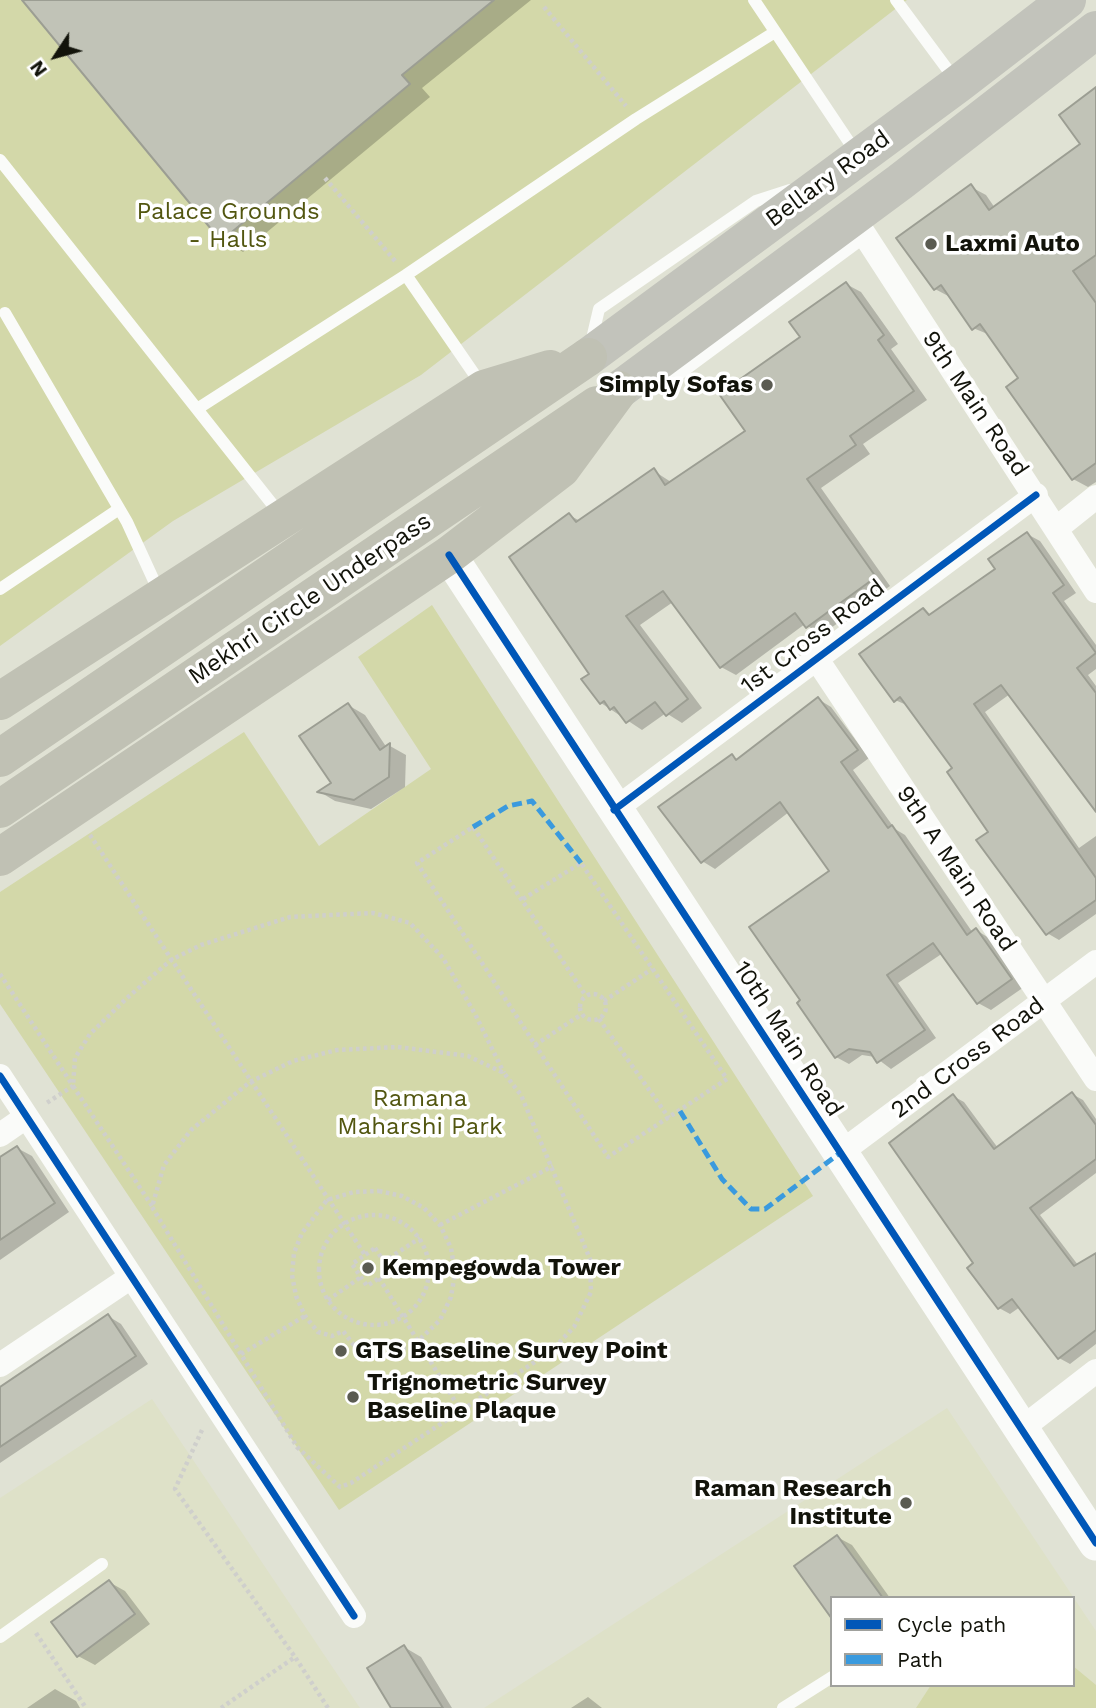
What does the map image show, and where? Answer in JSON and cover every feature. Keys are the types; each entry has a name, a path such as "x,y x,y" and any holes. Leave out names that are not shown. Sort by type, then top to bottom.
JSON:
{"highway":[{"path":"0,701 484,388 588,357"},
{"name":"Mekhri Circle Underpass","path":"0,758 588,357"},
{"path":"0,857 449,555 561,469 622,388"},
{"name":"Mekhri Circle Underpass","path":"0,809 622,388"}],"main road":[{"name":"Bellary Road","path":"588,357 958,84 1067,0"},
{"name":"Bellary Road","path":"622,388 867,224 900,182 1096,30"}],"street":[{"name":"9th Main Road","path":"867,224 1096,591"},
{"name":"1st Cross Road","path":"614,810 1036,495"},
{"path":"1057,528 1096,497"},
{"name":"10th Main Road","path":"449,555 1096,1543"},
{"name":"9th A Main Road","path":"816,659 1096,1079"},
{"name":"2nd Cross Road","path":"840,1153 1096,962"},
{"path":"0,1076 354,1616"},
{"path":"0,1135 26,1117"},
{"path":"0,1365 131,1277"},
{"path":"1021,1429 1096,1371"}],"lane":[{"path":"754,0 858,156"},
{"path":"896,0 958,84"},
{"path":"197,409 406,275 636,119 775,32"},
{"path":"0,160 282,517"},
{"path":"406,275 484,388"},
{"path":"5,313 119,509 161,596"},
{"path":"0,589 119,509"},
{"path":"0,1636 102,1564"},
{"path":"783,1708 830,1679"}],"path":[{"path":"544,7 636,119"},
{"path":"326,178 406,275"},
{"path":"72,808 365,1255"},
{"path":"523,899 580,863 727,1079 608,1157 417,863 474,827 586,996"},
{"path":"0,974 152,1207 297,1447 340,1486 351,1483 550,1352 574,1327 591,1292 590,1259 521,1095 504,1073 443,958 410,923 373,913 290,917 201,945 171,960 90,1034 75,1058 74,1086"},
{"path":"604,1001 652,969"},
{"path":"596,995 604,1001 606,1011 599,1019 590,1020 582,1014 580,1004 586,996 596,995"},
{"path":"535,1045 582,1014"},
{"path":"599,1019 669,1118"},
{"path":"152,1207 164,1165 191,1130 250,1082 293,1061 337,1050 398,1047 468,1056 504,1073"},
{"path":"26,1117 74,1086"},
{"path":"440,1226 552,1166"},
{"path":"379,1191 402,1196 424,1208 440,1226 451,1248 455,1273 451,1297 440,1320 416,1343 399,1350 360,1353 343,1331 332,1336 318,1332 305,1316 296,1296 292,1275 294,1253 302,1233 327,1200 354,1192 379,1191"},
{"path":"363,1215 384,1215 404,1223 420,1238 429,1258 429,1280 421,1300 405,1316 385,1324 363,1324 343,1315 328,1300 320,1280 320,1259 328,1239 343,1224 363,1215"},
{"path":"383,1262 420,1238"},
{"path":"375,1248 390,1271 367,1286 352,1264 365,1255 375,1248"},
{"path":"328,1300 361,1277"},
{"path":"379,1278 405,1316 416,1343 461,1411"},
{"path":"240,1354 305,1316"},
{"path":"215,1403 175,1489 296,1657 328,1708"},
{"path":"26,1620 86,1708"},
{"path":"221,1708 296,1657"}],"shaded area":[{"path":"152,1399 360,1708 0,1708 0,1498"},
{"name":"Raman Research Institute","path":"947,1408 1073,1596 830,1596 830,1687 1075,1687 1075,1600 1096,1631 1096,1708 484,1708"}],"green space":[{"name":"Palace Grounds - Halls","path":"0,0 907,0 421,375 173,521 0,646"},
{"name":"Ramana Maharshi Park","path":"432,605 813,1196 339,1510 0,1004 0,892 244,732 319,846 431,769 358,657"},
{"path":"1075,1668 1096,1685 1096,1708 916,1708 930,1687 1075,1687"}],"building":[{"path":"22,0 494,0 402,75 410,84 221,241"},
{"path":"1096,87 1096,255 1073,271 1096,303 1096,463 1072,480 1006,387 1018,378 980,324 972,330 941,285 934,290 896,238 971,184 989,210 1080,144 1059,115"},
{"path":"846,282 884,335 878,340 914,391 850,436 856,445 807,479 876,577 806,628 795,613 720,668 663,591 626,616 688,699 666,716 655,702 626,723 614,707 610,710 604,701 600,704 581,679 589,674 509,557 569,513 576,522 654,468 665,485 745,431 719,394 800,337 789,322"},
{"path":"1027,532 1064,585 1053,593 1096,653 1077,668 1096,693 1096,812 1001,685 974,704 1096,878 1096,900 1046,935 976,840 988,832 947,772 952,768 900,697 894,702 859,654 923,608 929,615 995,569 988,559"},
{"path":"818,697 858,750 841,762 888,828 892,825 967,935 976,928 1012,979 977,1004 933,943 887,975 925,1030 877,1063 870,1052 849,1049 835,1058 797,1003 800,1000 749,927 829,871 780,802 701,863 658,807 732,754 736,760"},
{"path":"348,703 380,750 390,743 389,777 354,800 317,792 331,783 299,736"},
{"path":"1072,1092 1096,1125 1096,1159 1030,1208 1074,1266 1096,1253 1096,1330 1058,1359 1012,1299 998,1309 967,1268 973,1263 889,1143 953,1094 994,1149"},
{"path":"17,1146 55,1203 0,1240 0,1157"},
{"path":"108,1314 136,1356 0,1447 0,1387"},
{"path":"837,1535 882,1596 830,1596 830,1616 794,1566"},
{"path":"109,1580 135,1614 77,1657 51,1622"},
{"path":"404,1645 443,1708 391,1708 367,1668"}],"marked path":[{"path":"473,827 508,806 532,801 581,863"},
{"path":"680,1111 722,1179 751,1209 765,1209 840,1153"}],"cycle path":[{"path":"614,810 1036,495"},
{"path":"449,555 1096,1543"},
{"path":"0,1076 354,1616"}],"place":[{"name":"Laxmi Auto","path":"931,244"},
{"name":"Simply Sofas","path":"767,385"},
{"name":"Kempegowda Tower","path":"368,1268"},
{"name":"GTS Baseline Survey Point","path":"341,1351"},
{"name":"Trignometric Survey Baseline Plaque","path":"353,1397"},
{"name":"Raman Research Institute","path":"906,1503"}]}
